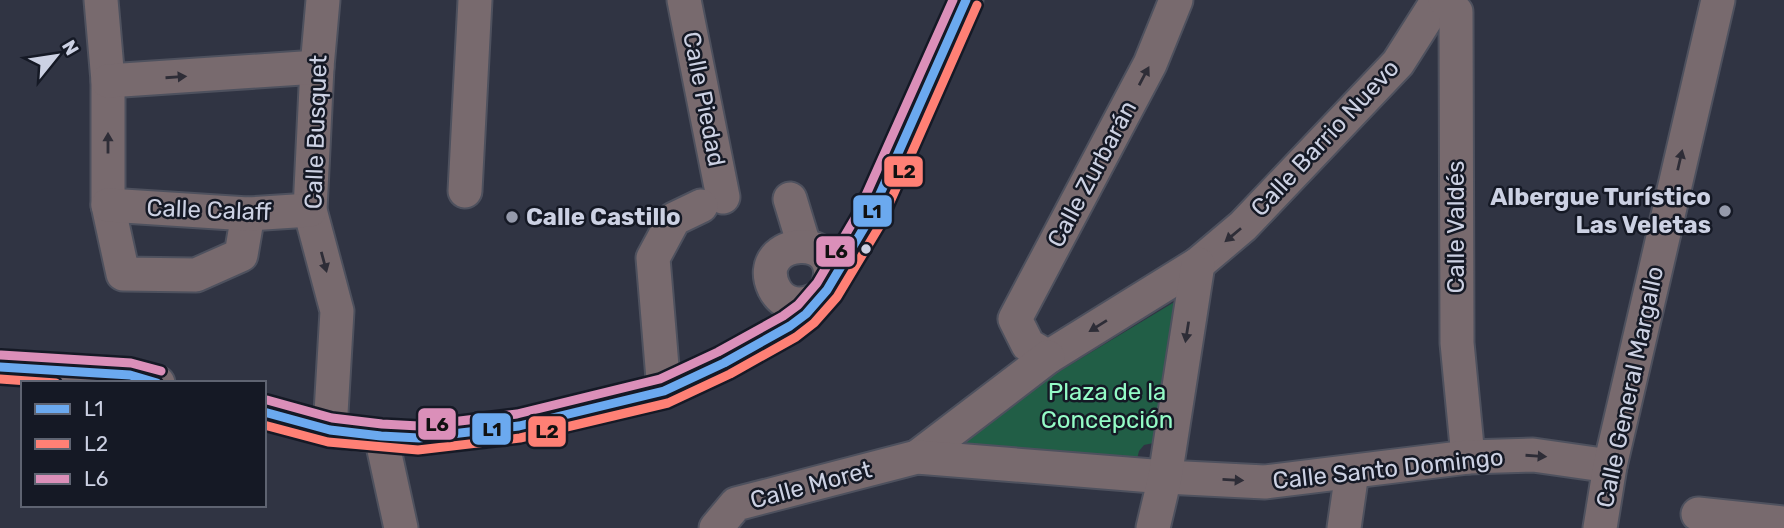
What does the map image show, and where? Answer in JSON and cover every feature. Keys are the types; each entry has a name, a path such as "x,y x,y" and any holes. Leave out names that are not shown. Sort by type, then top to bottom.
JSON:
{"street":[{"path":"101,0 108,81 108,205 122,274 196,275 241,255 248,214"},
{"name":"Calle Busquet","path":"323,0 310,211 337,311 330,430"},
{"path":"465,191 475,0"},
{"name":"Calle Piedad","path":"664,391 653,258 674,219 712,201 684,0"},
{"path":"266,413 330,430 419,438 519,426 664,391 724,363 790,326 806,314 824,293 868,221 967,0"},
{"name":"Calle Zurbarán","path":"1038,351 1015,319 1150,64 1176,0"},
{"name":"Calle General Margallo","path":"1600,528 1610,466 1718,0"},
{"name":"Calle Barrio Nuevo","path":"1198,264 1243,226 1398,63 1446,4"},
{"name":"Calle Valdés","path":"1446,4 1457,343 1468,457"},
{"path":"108,81 317,67"},
{"path":"785,201 794,248"},
{"name":"Calle Calaff","path":"108,205 248,214 310,211"},
{"path":"794,248 813,248 827,261 830,271 824,293 813,303 793,304 777,294 771,275 772,266 794,248"},
{"path":"917,457 1038,351 1198,264"},
{"path":"1153,528 1165,477 1198,264"},
{"path":"0,367 130,375 151,381"},
{"path":"382,436 401,528"},
{"name":"Calle Santo Domingo","path":"1165,477 1265,482 1468,457 1533,455 1610,466"},
{"path":"917,457 1165,477"},
{"name":"Calle Moret","path":"716,528 736,505 917,457"},
{"path":"1344,528 1352,472"},
{"path":"1698,514 1784,523"}],"green space":[{"name":"Plaza de la Concepción","path":"1186,295 1158,442 1144,445 1137,459 917,457"}],"transit line":[{"name":"L6","path":"267,400 332,418 382,424 419,426 517,414 660,379 718,352 783,316 798,305 817,283 857,215 953,0"},
{"name":"L1","path":"266,413 330,430 381,436 419,438 519,426 664,391 724,363 790,326 806,314 827,290 868,221 966,0"},
{"name":"L2","path":"266,426 328,442 418,450 520,438 668,403 730,374 796,337 814,323 837,297 879,227 977,5"},
{"name":"L6","path":"1,355 131,363 161,371"},
{"name":"L1","path":"0,367 130,375 150,381"},
{"name":"L2","path":"0,379 28,381"}],"place":[{"name":"Albergue Turístico Las Veletas","path":"1725,211"},
{"name":"Calle Castillo","path":"512,217"}]}
